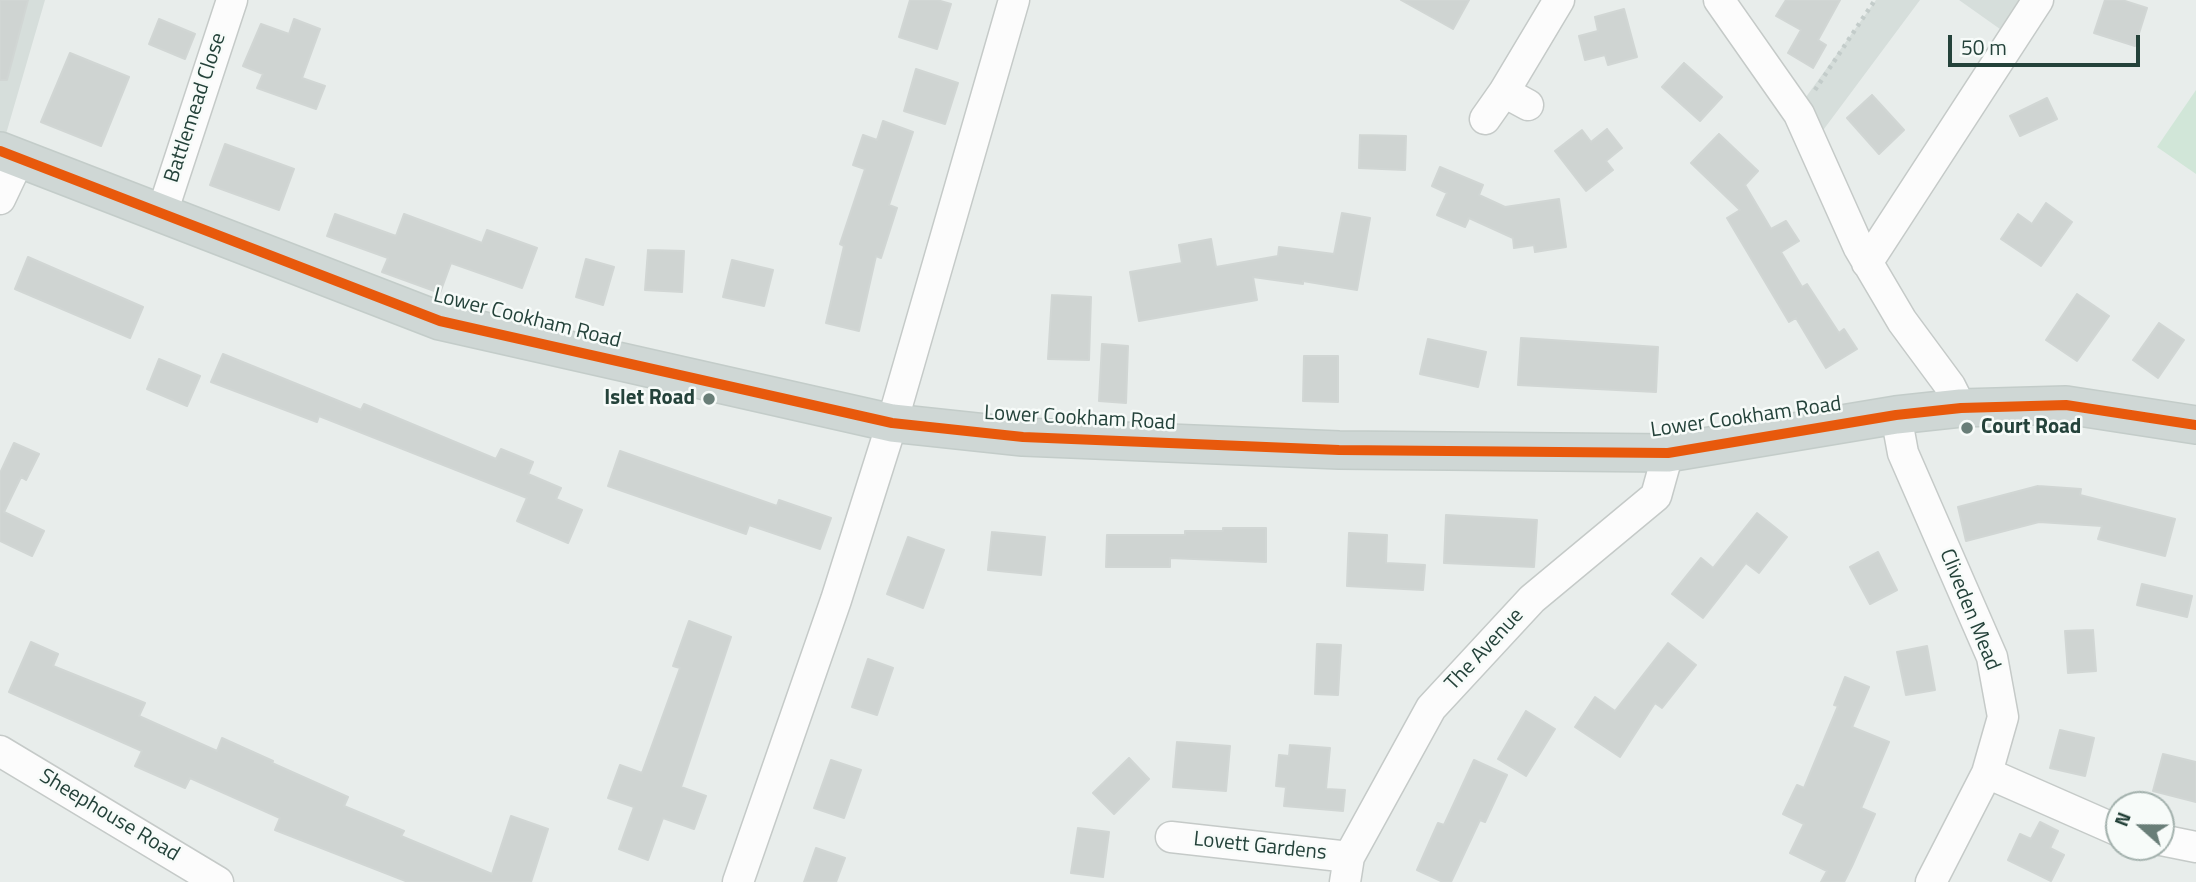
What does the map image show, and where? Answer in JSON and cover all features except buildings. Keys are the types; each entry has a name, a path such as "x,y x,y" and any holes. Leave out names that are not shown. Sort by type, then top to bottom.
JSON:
{"main road":[{"name":"Lower Cookham Road","path":"10,154 161,216 440,321 892,423 1023,437 1326,450 1668,453 1896,415 1961,408 2066,405 2196,425"}],"street":[{"name":"Battlemead Close","path":"161,216 232,0"},
{"path":"738,882 836,600 892,423 1014,0"},
{"path":"1485,119 1516,98 1559,0"},
{"path":"1719,0 1799,114 1867,263 1902,321 1950,386 1961,408"},
{"path":"1867,263 2038,0"},
{"path":"0,199 10,154"},
{"name":"Cliveden Mead","path":"1896,415 1903,453 1992,657 2003,717 1987,773 1931,882"},
{"name":"The Avenue","path":"1347,870 1432,708 1532,599 1656,496 1668,453"},
{"name":"Sheephouse Road","path":"0,751 218,882"},
{"path":"1987,773 2105,825"},
{"name":"Lovett Gardens","path":"1171,838 1347,870"},
{"path":"2175,843 2196,847"}],"path":[{"path":"1799,114 1875,0"}],"shaded area":[{"path":"0,0 45,0 6,134 0,132"},
{"path":"1876,0 1920,0 1821,133 1806,97"},
{"path":"1959,0 2030,0 2007,34"}],"green space":[{"path":"2196,90 2196,174 2157,147"}],"cycle path":[{"path":"0,151 440,321 892,423 1023,437 1339,450 1668,453 1896,415 1961,408 2066,405 2196,425"}],"place":[{"name":"Islet Road","path":"709,399"},
{"name":"Court Road","path":"1967,428"}]}
